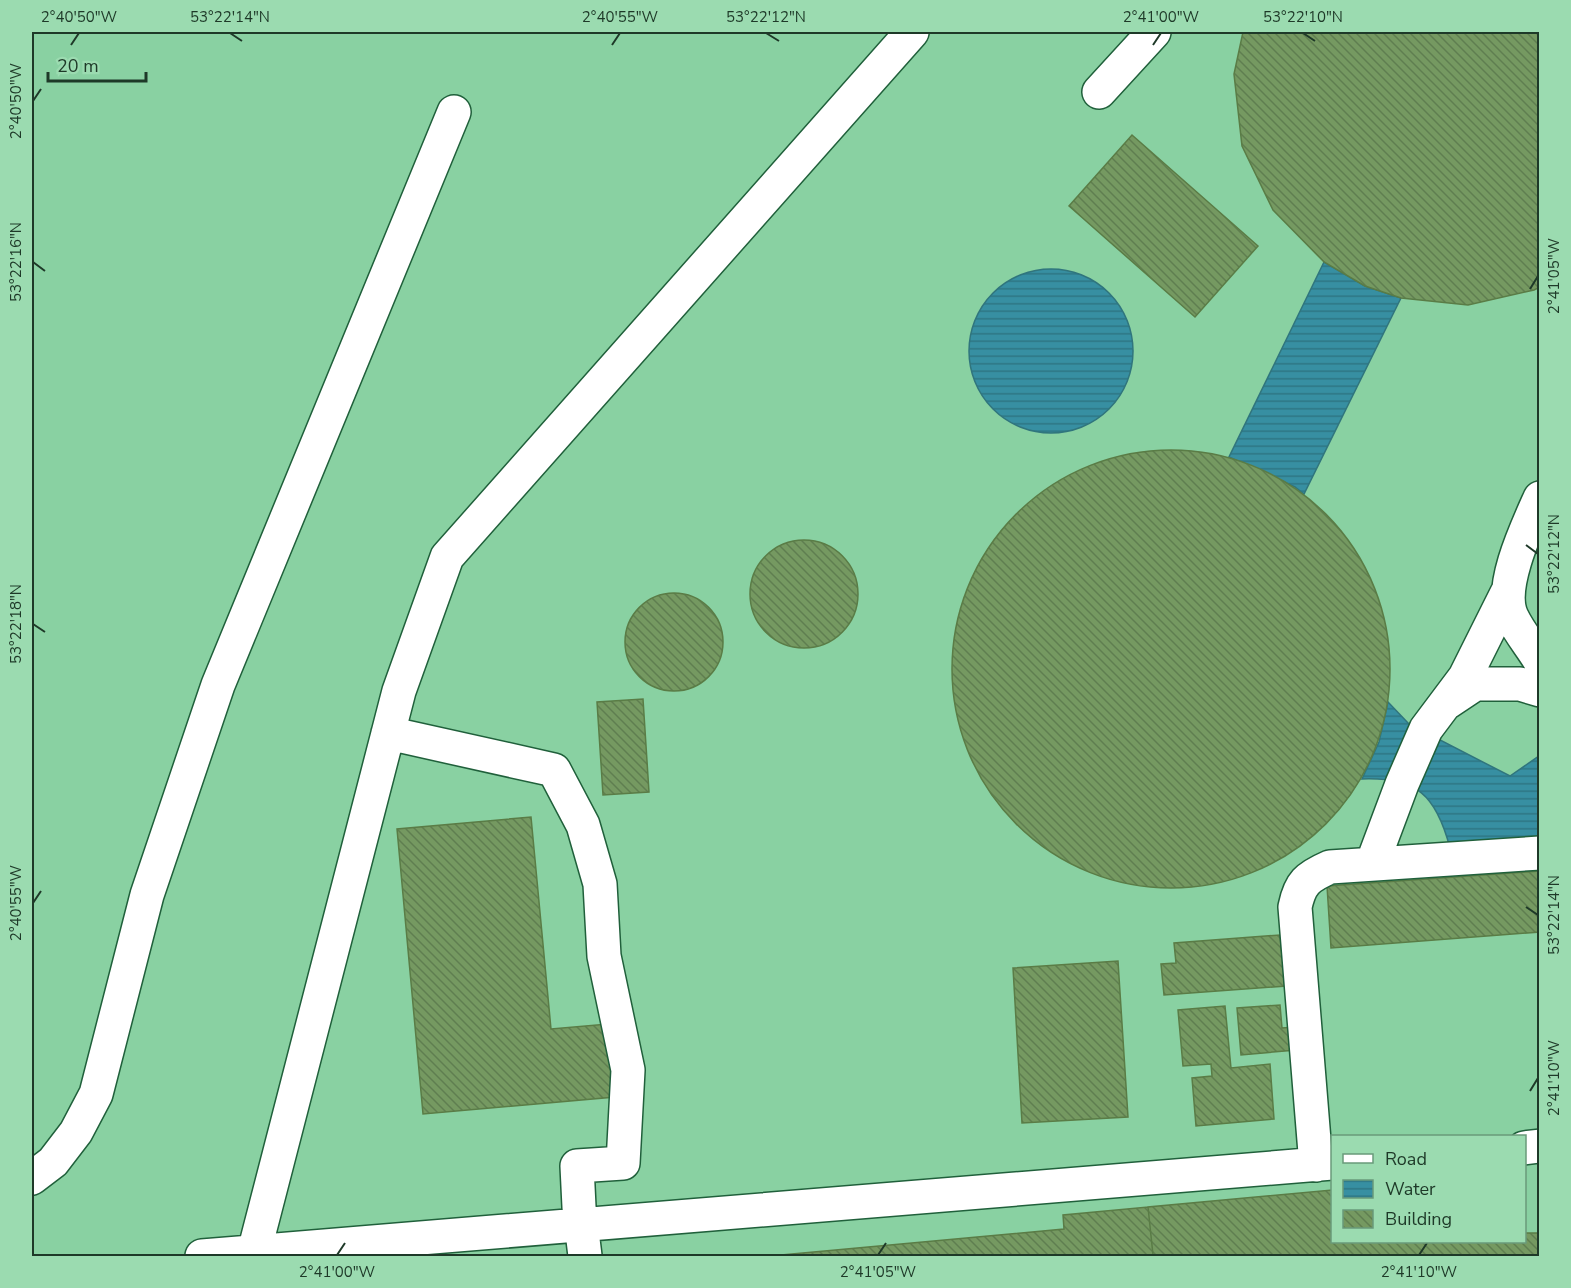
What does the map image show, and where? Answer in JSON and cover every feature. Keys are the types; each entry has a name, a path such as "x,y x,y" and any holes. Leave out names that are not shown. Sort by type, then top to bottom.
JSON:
{"lane":[{"path":"253,1254 399,691 447,557 912,32"},
{"path":"1099,92 1138,37"},
{"path":"32,1178 53,1162 76,1132 96,1094 147,895 218,685 454,112"},
{"path":"1372,864 1402,784 1426,729 1465,676 1507,593 1522,538 1539,498"},
{"path":"1507,593 1511,616 1539,660"},
{"path":"1446,704 1475,684 1520,684 1539,690"},
{"path":"388,733 554,770 583,825 600,884 604,956 628,1070 622,1163 577,1166 583,1241"},
{"path":"202,1257 583,1241 1324,1164 1295,907 1299,889 1312,874 1330,867 1539,853"}],"shaded area":[{"path":"32,32 1539,32 1539,1256 32,1256"}],"water":[{"path":"1324,262 1365,286 1401,298 1304,494 1295,487 1229,457"},
{"path":"1051,269 1067,270 1082,275 1109,293 1127,320 1132,335 1132,367 1127,382 1109,409 1082,427 1067,432 1051,433 1035,432 1020,427 993,409 975,382 970,367 969,351 970,335 975,320 993,293 1020,275 1035,270"},
{"path":"1388,702 1409,724 1510,776 1539,756 1539,841 1450,848 1438,815 1431,802 1421,793 1397,781 1362,779 1379,742"}],"building":[{"path":"1243,32 1540,32 1540,287 1468,305 1401,298 1365,286 1324,262 1273,210 1242,146 1234,74"},
{"path":"1132,135 1258,246 1195,317 1069,206"},
{"path":"1171,450 1214,455 1255,467 1292,487 1326,514 1353,548 1373,585 1385,626 1390,669 1385,712 1373,753 1353,790 1326,824 1292,851 1255,871 1214,883 1171,888 1128,883 1087,871 1050,851 1016,824 989,790 969,753 957,712 952,669 957,626 969,585 989,548 1016,514 1050,487 1087,467 1128,455"},
{"path":"804,540 825,544 842,556 854,573 858,594 854,615 842,632 825,644 804,648 783,644 766,632 754,615 750,594 754,573 766,556 783,544"},
{"path":"674,593 693,597 709,607 719,623 723,642 719,661 709,677 693,687 674,691 655,687 639,677 629,661 625,642 629,623 639,607 655,597"},
{"path":"643,699 649,792 603,795 597,702"},
{"path":"531,817 551,1029 608,1024 615,1097 423,1114 397,829"},
{"path":"1540,871 1540,932 1331,948 1327,886"},
{"path":"1280,935 1282,956 1298,954 1300,985 1164,995 1161,964 1176,963 1174,943"},
{"path":"1118,961 1128,1117 1022,1123 1013,968"},
{"path":"1280,1005 1282,1028 1294,1027 1296,1050 1241,1055 1237,1008"},
{"path":"1225,1006 1231,1068 1270,1064 1274,1119 1196,1126 1192,1078 1212,1076 1211,1064 1183,1066 1178,1010"},
{"path":"1331,1190 1331,1243 1526,1243 1526,1233 1540,1233 1540,1256 1139,1256 1153,1255 1148,1207"},
{"path":"1148,1207 1153,1255 770,1256 1064,1229 1063,1215"}]}
